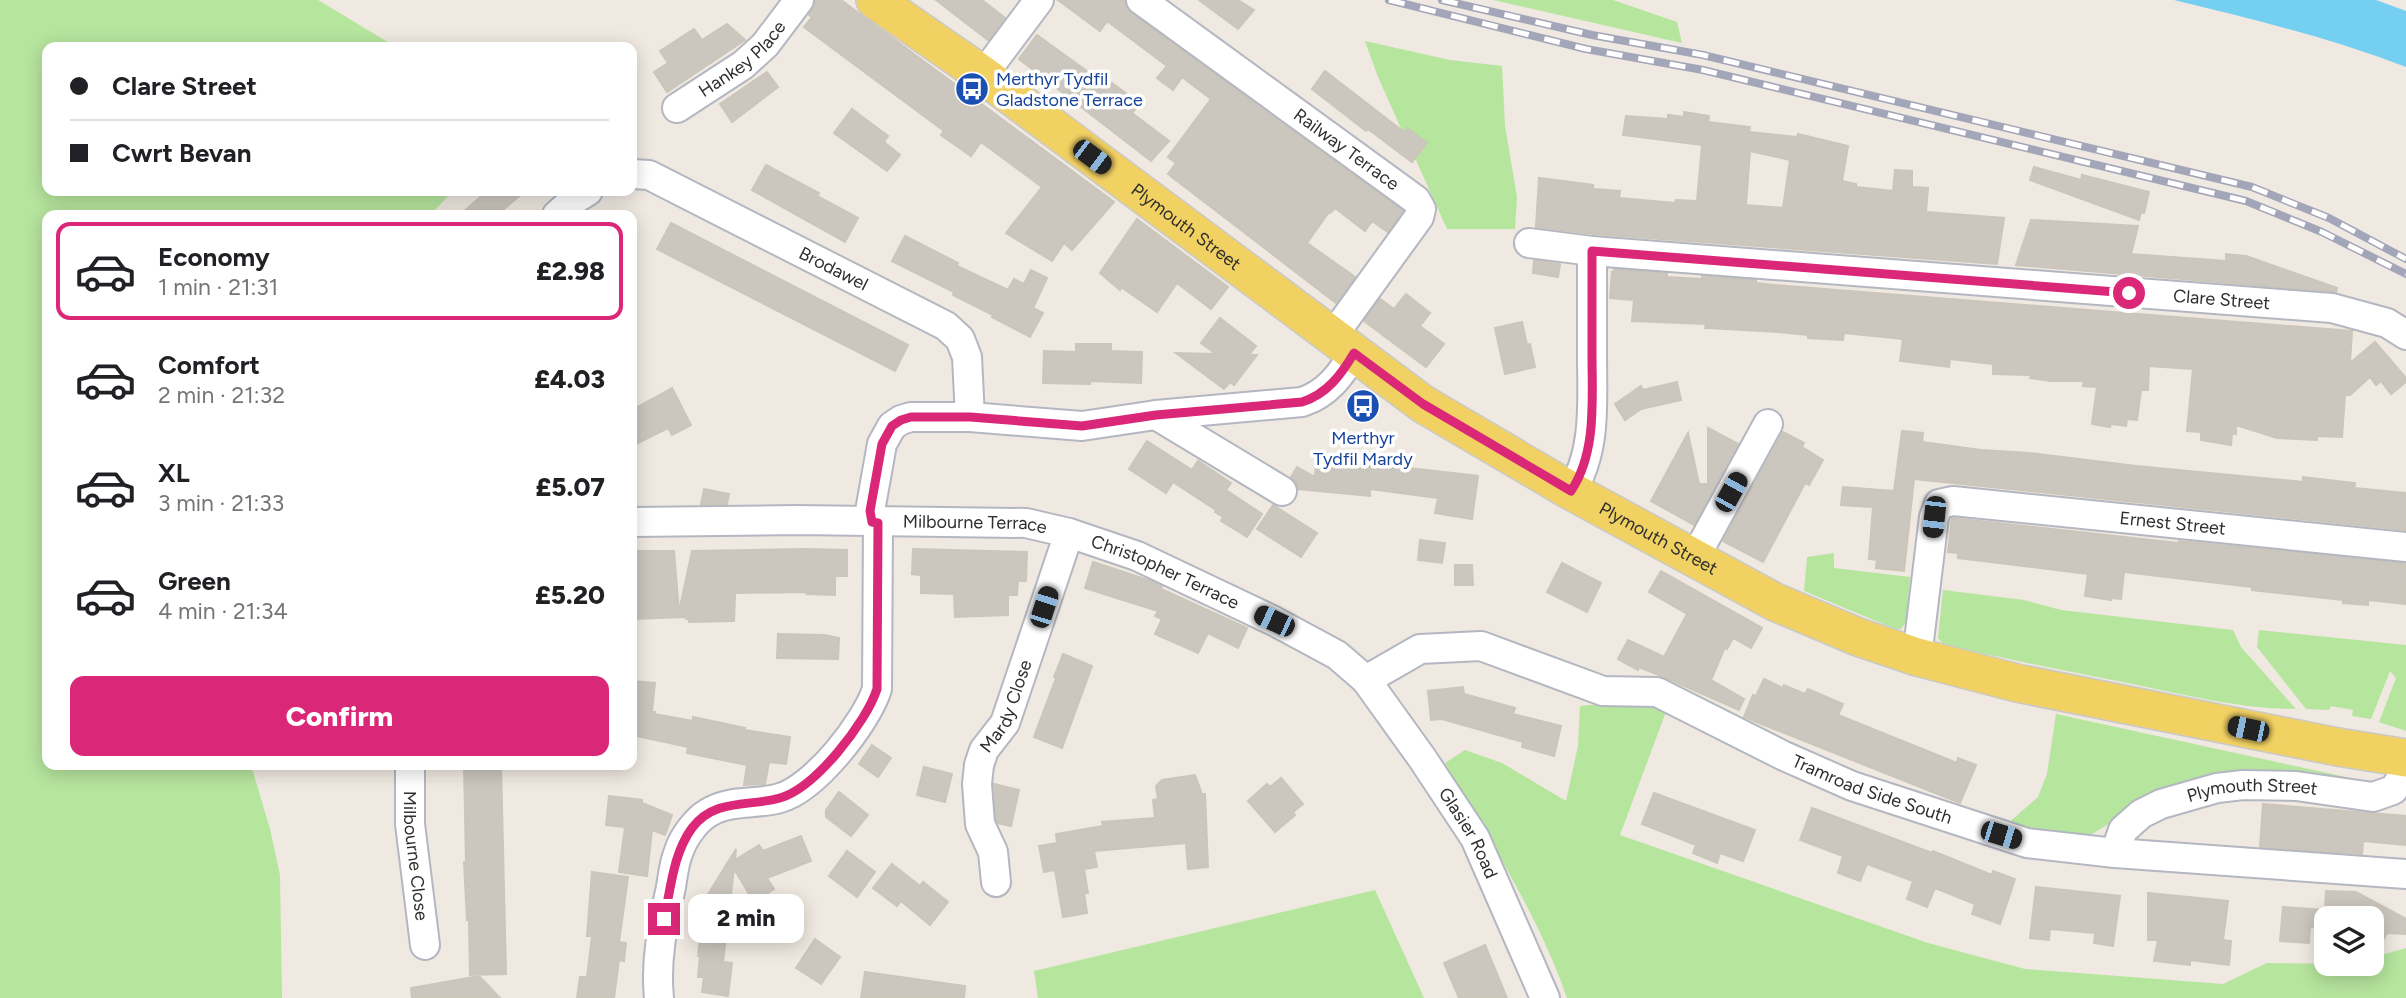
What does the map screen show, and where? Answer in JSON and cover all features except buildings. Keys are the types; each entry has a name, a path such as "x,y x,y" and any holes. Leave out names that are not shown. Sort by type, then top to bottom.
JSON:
{"main road":[{"name":"Plymouth Street","path":"875,0 983,75 1423,404 1571,491 1775,601 1858,636 1917,657 2017,683 2406,758"}],"street":[{"name":"Hankey Place","path":"677,108 743,65 765,45 799,0"},
{"path":"983,75 1039,0"},
{"name":"Railway Terrace","path":"1141,0 1416,201 1421,209 1419,217 1343,345"},
{"name":"Brodawel","path":"637,174 649,175 946,327 960,339 967,357 970,417"},
{"path":"563,210 580,196"},
{"name":"Clare Street","path":"1529,243 1592,251 2332,308 2387,323 2406,335"},
{"path":"1571,491 1580,476 1587,453 1591,411 1592,251"},
{"path":"659,998 659,942 679,849 693,827 707,813 727,805 778,799 794,793 804,786 849,738 872,704 877,689 875,522 870,511 882,444 892,426 911,417 970,417 1082,426 1156,415 1302,402 1326,391 1346,366 1343,345"},
{"path":"1156,415 1282,491"},
{"path":"1694,559 1768,424"},
{"name":"Ernest Street","path":"1917,657 1934,517 1939,504 1953,501 2406,547"},
{"name":"Milbourne Terrace","path":"637,522 797,520 1026,523 1069,533"},
{"name":"Christopher Terrace","path":"1069,533 1137,556 1274,621 1337,654 1366,680"},
{"name":"Mardy Close","path":"996,882 993,852 980,824 977,784 979,765 984,751 1005,723 1069,533"},
{"name":"Tramroad Side South","path":"1366,680 1420,649 1481,646 1603,691 1657,692 1784,756 1852,786 2027,843 2406,874"},
{"name":"Glasier Road","path":"1366,680 1475,838 1545,998"},
{"name":"Milbourne Close","path":"410,770 410,824 425,945"},
{"name":"Plymouth Street","path":"2115,852 2123,830 2141,814 2161,804 2217,788 2243,785 2296,786 2372,797 2393,790 2406,773"}],"green space":[{"path":"0,0 318,0 388,42 42,42 42,196 448,196 434,210 42,210 42,770 252,770 280,875 282,998 0,998"},
{"path":"1493,0 1613,0 1677,22 1682,43"},
{"path":"1365,41 1450,60 1502,66 1505,126 1517,197 1515,229 1447,229 1415,158 1427,143 1407,128 1403,133"},
{"path":"1834,553 1834,568 1910,577 1906,622 1901,629 1895,629 1804,591 1807,557"},
{"path":"1943,590 2024,600 2061,610 2233,630 2241,647 2296,709 2216,701 1943,644 1938,638"},
{"path":"2259,630 2406,645 2406,731 2379,722 2396,678 2390,671 2371,719 2352,716 2353,710 2331,706 2329,710 2306,709 2257,647"},
{"path":"1609,703 1667,709 1620,835 1928,943 2025,969 2223,984 2267,963 2314,963 2314,976 2384,976 2384,954 2406,948 2406,998 1567,998 1527,907 1445,763 1465,750 1502,763 1566,801 1578,746 1580,706"},
{"path":"2056,714 2373,785 2145,802 2087,837 2006,825 2038,797 2047,774"},
{"path":"1375,890 1424,998 1038,998 1034,971"}],"water":[{"path":"2174,0 2376,0 2406,11 2406,67 2320,38"}],"railway":[{"path":"1389,0 1586,49 1703,70 2246,201 2322,232 2406,274"},
{"path":"1442,0 1592,35 1703,55 2252,187 2329,218 2406,259"}],"place":[{"name":"Merthyr Tydfil Gladstone Terrace","path":"972,89"},
{"name":"Merthyr Tydfil Mardy","path":"1363,406"}],"route":[{"path":"664,919 679,849 693,827 707,813 727,805 778,799 794,793 804,786 849,738 872,704 877,689 878,523 872,522 870,511 882,444 892,426 901,420 911,417 970,417 1082,426 1156,415 1302,402 1326,391 1354,353 1460,428 1571,491 1580,476 1587,453 1591,411 1592,251 2129,293"}]}
